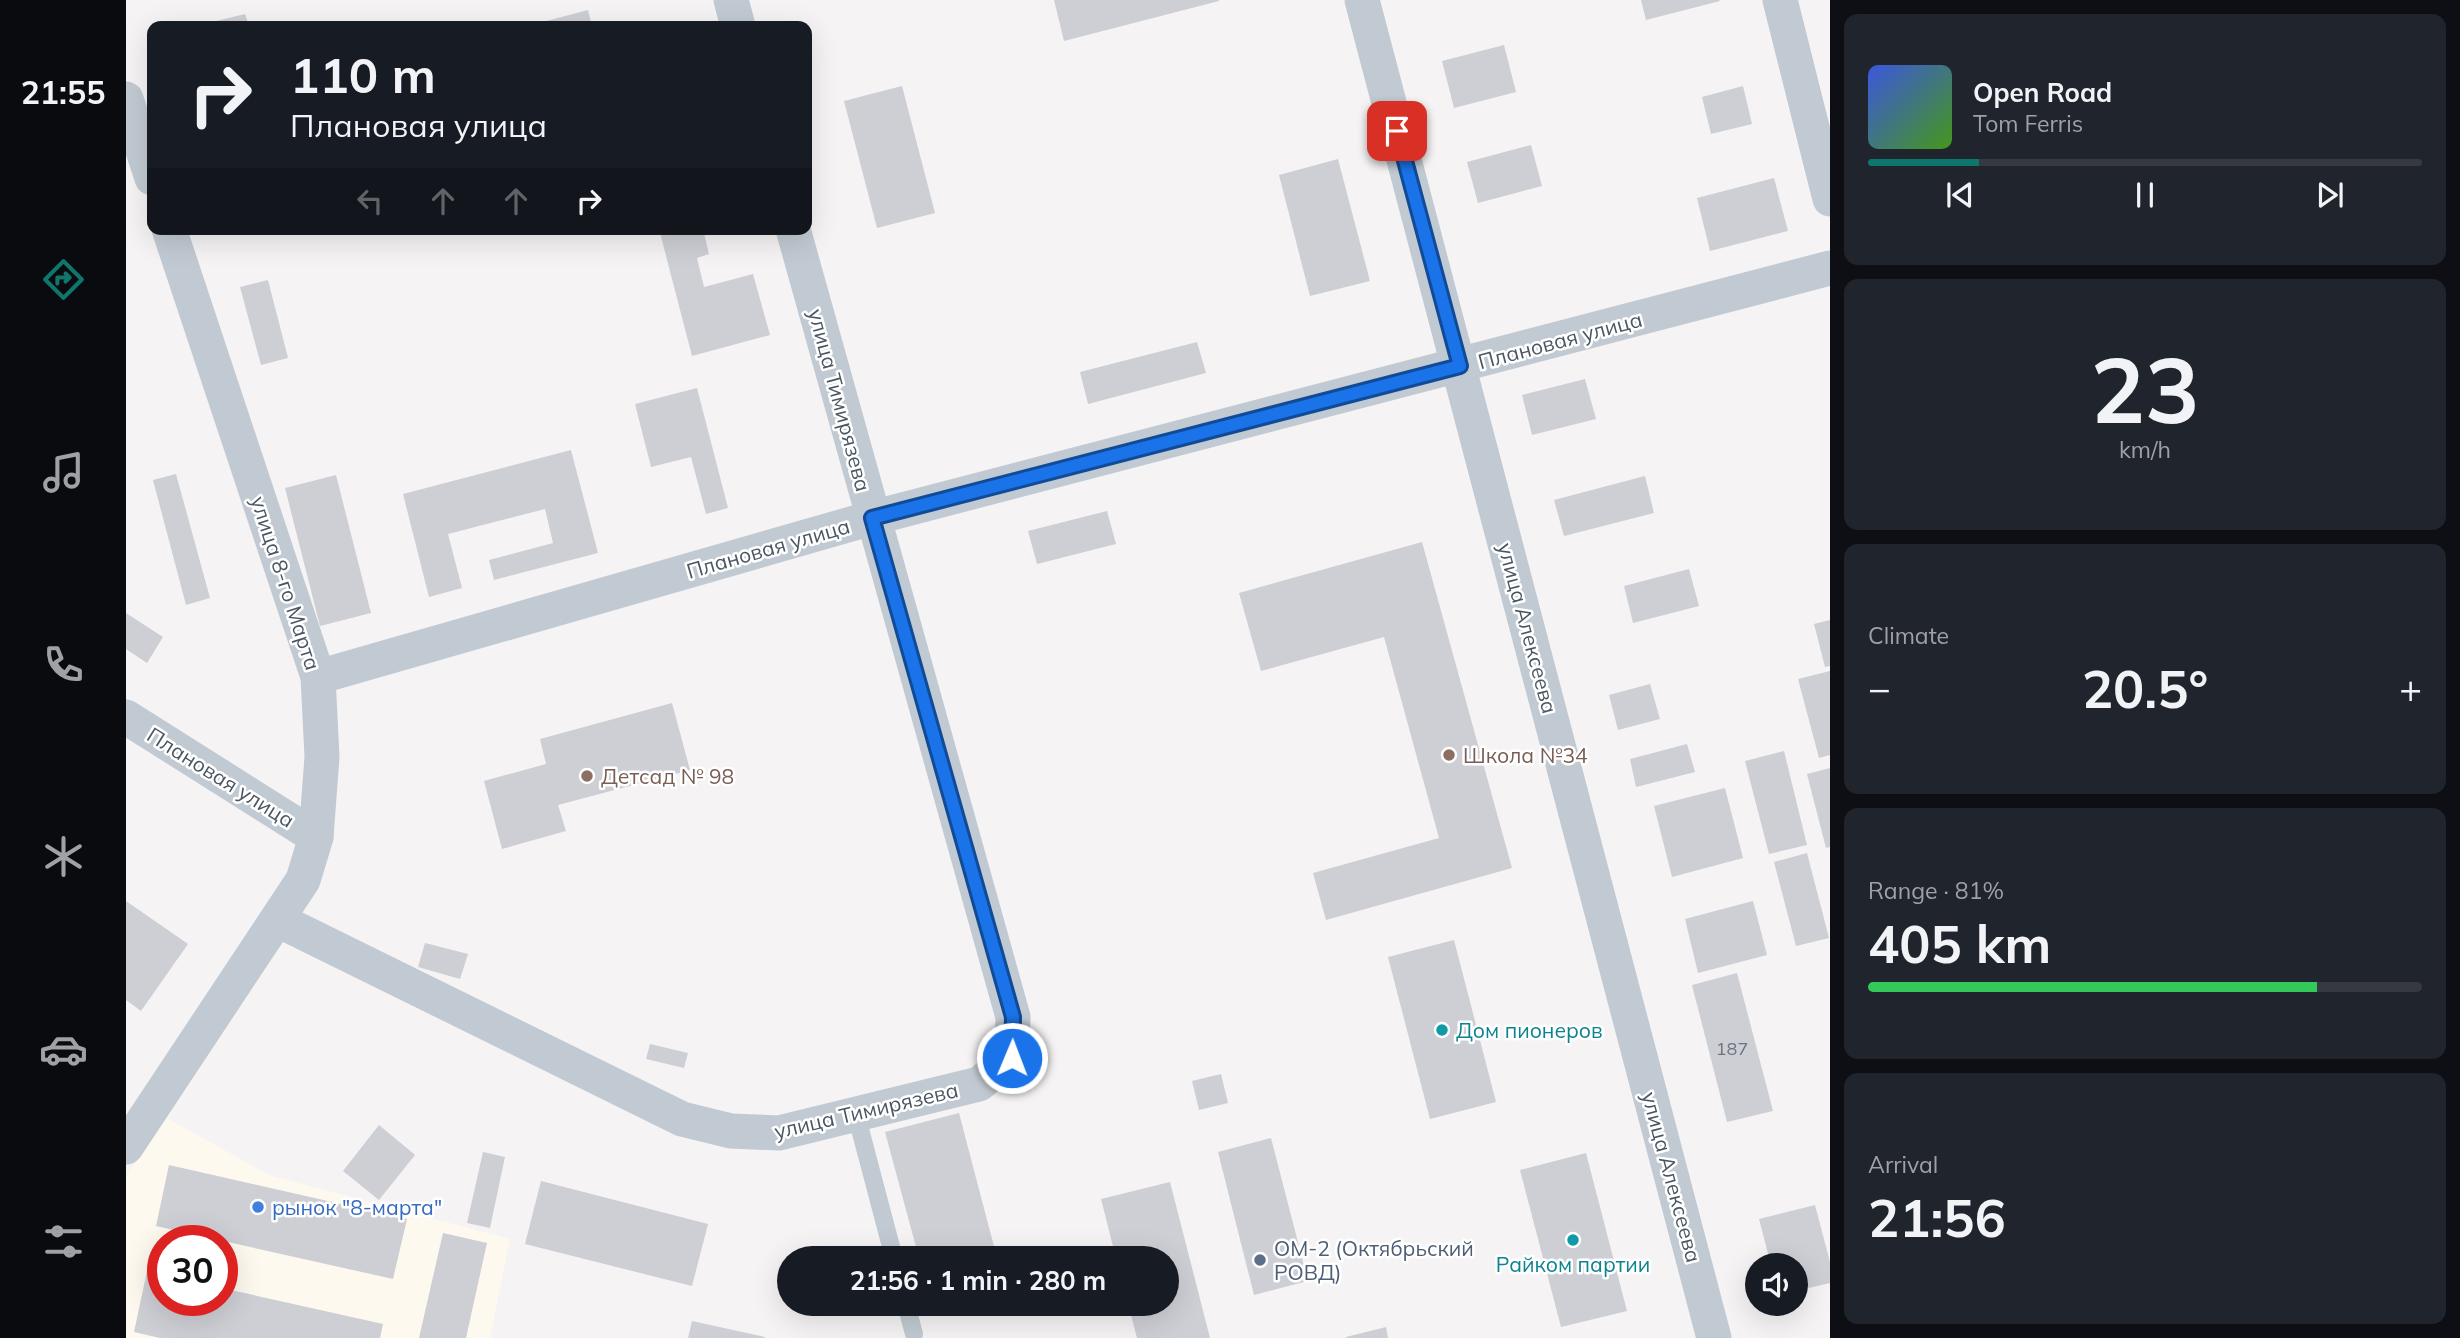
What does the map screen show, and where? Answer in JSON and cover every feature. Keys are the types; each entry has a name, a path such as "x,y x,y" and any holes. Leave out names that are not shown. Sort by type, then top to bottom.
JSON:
{"street":[{"path":"731,0 737,21"},
{"name":"улица Алексеева","path":"1362,0 1714,1338"},
{"path":"1780,0 1830,199"},
{"path":"126,99 147,163"},
{"name":"улица 8-го Марта","path":"126,1147 303,880 316,837 323,757 317,677 171,235"},
{"name":"улица Тимирязева","path":"278,920 682,1119 731,1131 779,1133 979,1084 1012,1058 1013,1017 795,235"},
{"name":"Плановая улица","path":"317,677 872,518 1830,268"},
{"name":"Плановая улица","path":"126,717 316,837"}],"lane":[{"path":"856,1114 891,1246"},
{"path":"909,1316 914,1334"}],"shaded area":[{"name":"рынок \"8-марта\"","path":"167,1118 269,1175 510,1239 490,1338 126,1338 126,1176"}],"building":[{"path":"1054,0 1219,0 1219,1 1064,41"},
{"path":"1641,0 1719,0 1720,1 1646,20"},
{"path":"588,10 591,21 546,21"},
{"path":"245,14 247,21 216,21"},
{"path":"1504,45 1516,92 1454,108 1442,61"},
{"path":"902,86 935,213 877,228 844,101"},
{"path":"1743,86 1752,124 1711,134 1702,97"},
{"path":"1531,145 1542,186 1478,203 1467,162"},
{"path":"1338,159 1370,281 1310,296 1279,175"},
{"path":"1774,178 1788,231 1710,251 1697,198"},
{"path":"661,235 704,235 709,254 697,258 704,287 753,274 770,335 692,356"},
{"path":"268,280 288,358 261,365 240,287"},
{"path":"1197,342 1206,373 1088,404 1080,372"},
{"path":"1585,379 1596,419 1532,435 1522,395"},
{"path":"697,388 728,508 706,514 691,457 651,467 635,404"},
{"path":"571,450 598,553 494,580 489,560 553,543 545,509 448,534 462,588 429,597 403,494"},
{"path":"176,474 210,598 186,605 153,480"},
{"path":"336,475 371,613 320,626 285,488"},
{"path":"1645,476 1654,513 1564,536 1554,500"},
{"path":"1107,511 1116,544 1037,564 1028,531"},
{"name":"Школа №34","path":"1422,542 1512,868 1326,920 1313,873 1439,838 1384,637 1261,671 1239,593"},
{"path":"1689,569 1699,606 1633,623 1624,586"},
{"path":"126,613 163,637 147,663 126,649"},
{"path":"1830,620 1830,666 1825,667 1814,624"},
{"path":"1830,671 1830,755 1819,758 1798,679"},
{"path":"1650,684 1660,719 1618,730 1609,695"},
{"name":"Детсад № 98","path":"672,703 690,770 558,805 566,831 502,849 484,781 546,764 540,739"},
{"path":"1687,744 1695,772 1636,787 1630,759"},
{"path":"1784,751 1807,845 1769,854 1745,761"},
{"path":"1830,768 1830,847 1826,848 1807,774"},
{"path":"1725,788 1743,858 1672,877 1654,806"},
{"path":"1807,853 1829,938 1796,946 1774,862"},
{"path":"126,901 188,944 141,1011 126,1000"},
{"path":"1753,901 1767,955 1698,973 1685,919"},
{"name":"Дом пионеров","path":"1454,940 1496,1102 1430,1119 1388,957"},
{"path":"425,943 468,954 460,979 418,967"},
{"path":"1737,973 1773,1111 1727,1122 1692,985"},
{"path":"650,1044 688,1053 684,1068 646,1059"},
{"path":"1221,1074 1228,1103 1199,1110 1192,1081"},
{"path":"959,1113 994,1246 916,1246 885,1132"},
{"path":"379,1125 415,1155 379,1200 343,1171"},
{"path":"1271,1138 1308,1281 1254,1295 1218,1152"},
{"path":"483,1152 505,1157 490,1228 467,1223"},
{"name":"Райком партии","path":"1586,1153 1627,1311 1561,1327 1520,1170"},
{"path":"169,1165 407,1219 393,1279 238,1244 238,1225 156,1225"},
{"path":"541,1181 708,1224 692,1286 525,1244"},
{"path":"1170,1182 1210,1338 1137,1338 1131,1316 1179,1316 1179,1246 1113,1246 1101,1199"},
{"path":"1815,1205 1830,1262 1830,1283 1808,1288 1808,1253 1768,1253 1759,1219"},
{"path":"443,1233 487,1243 466,1338 419,1338"},
{"path":"147,1271 147,1316 238,1316 238,1292 383,1324 380,1338 160,1338 134,1332"},
{"path":"692,1321 765,1337 765,1338 688,1338"},
{"path":"1386,1327 1388,1338 1346,1338 1346,1337"}],"place":[{"name":"Школа №34","path":"1449,755"},
{"name":"Детсад № 98","path":"587,776"},
{"name":"Дом пионеров","path":"1442,1030"},
{"name":"рынок \"8-марта\"","path":"258,1207"},
{"name":"Райком партии","path":"1573,1240"},
{"name":"ОМ-2 (Октябрьский РОВД)","path":"1260,1260"}],"route":[{"path":"1012,1058 1013,1017 872,518 1460,366 1397,131"}]}
